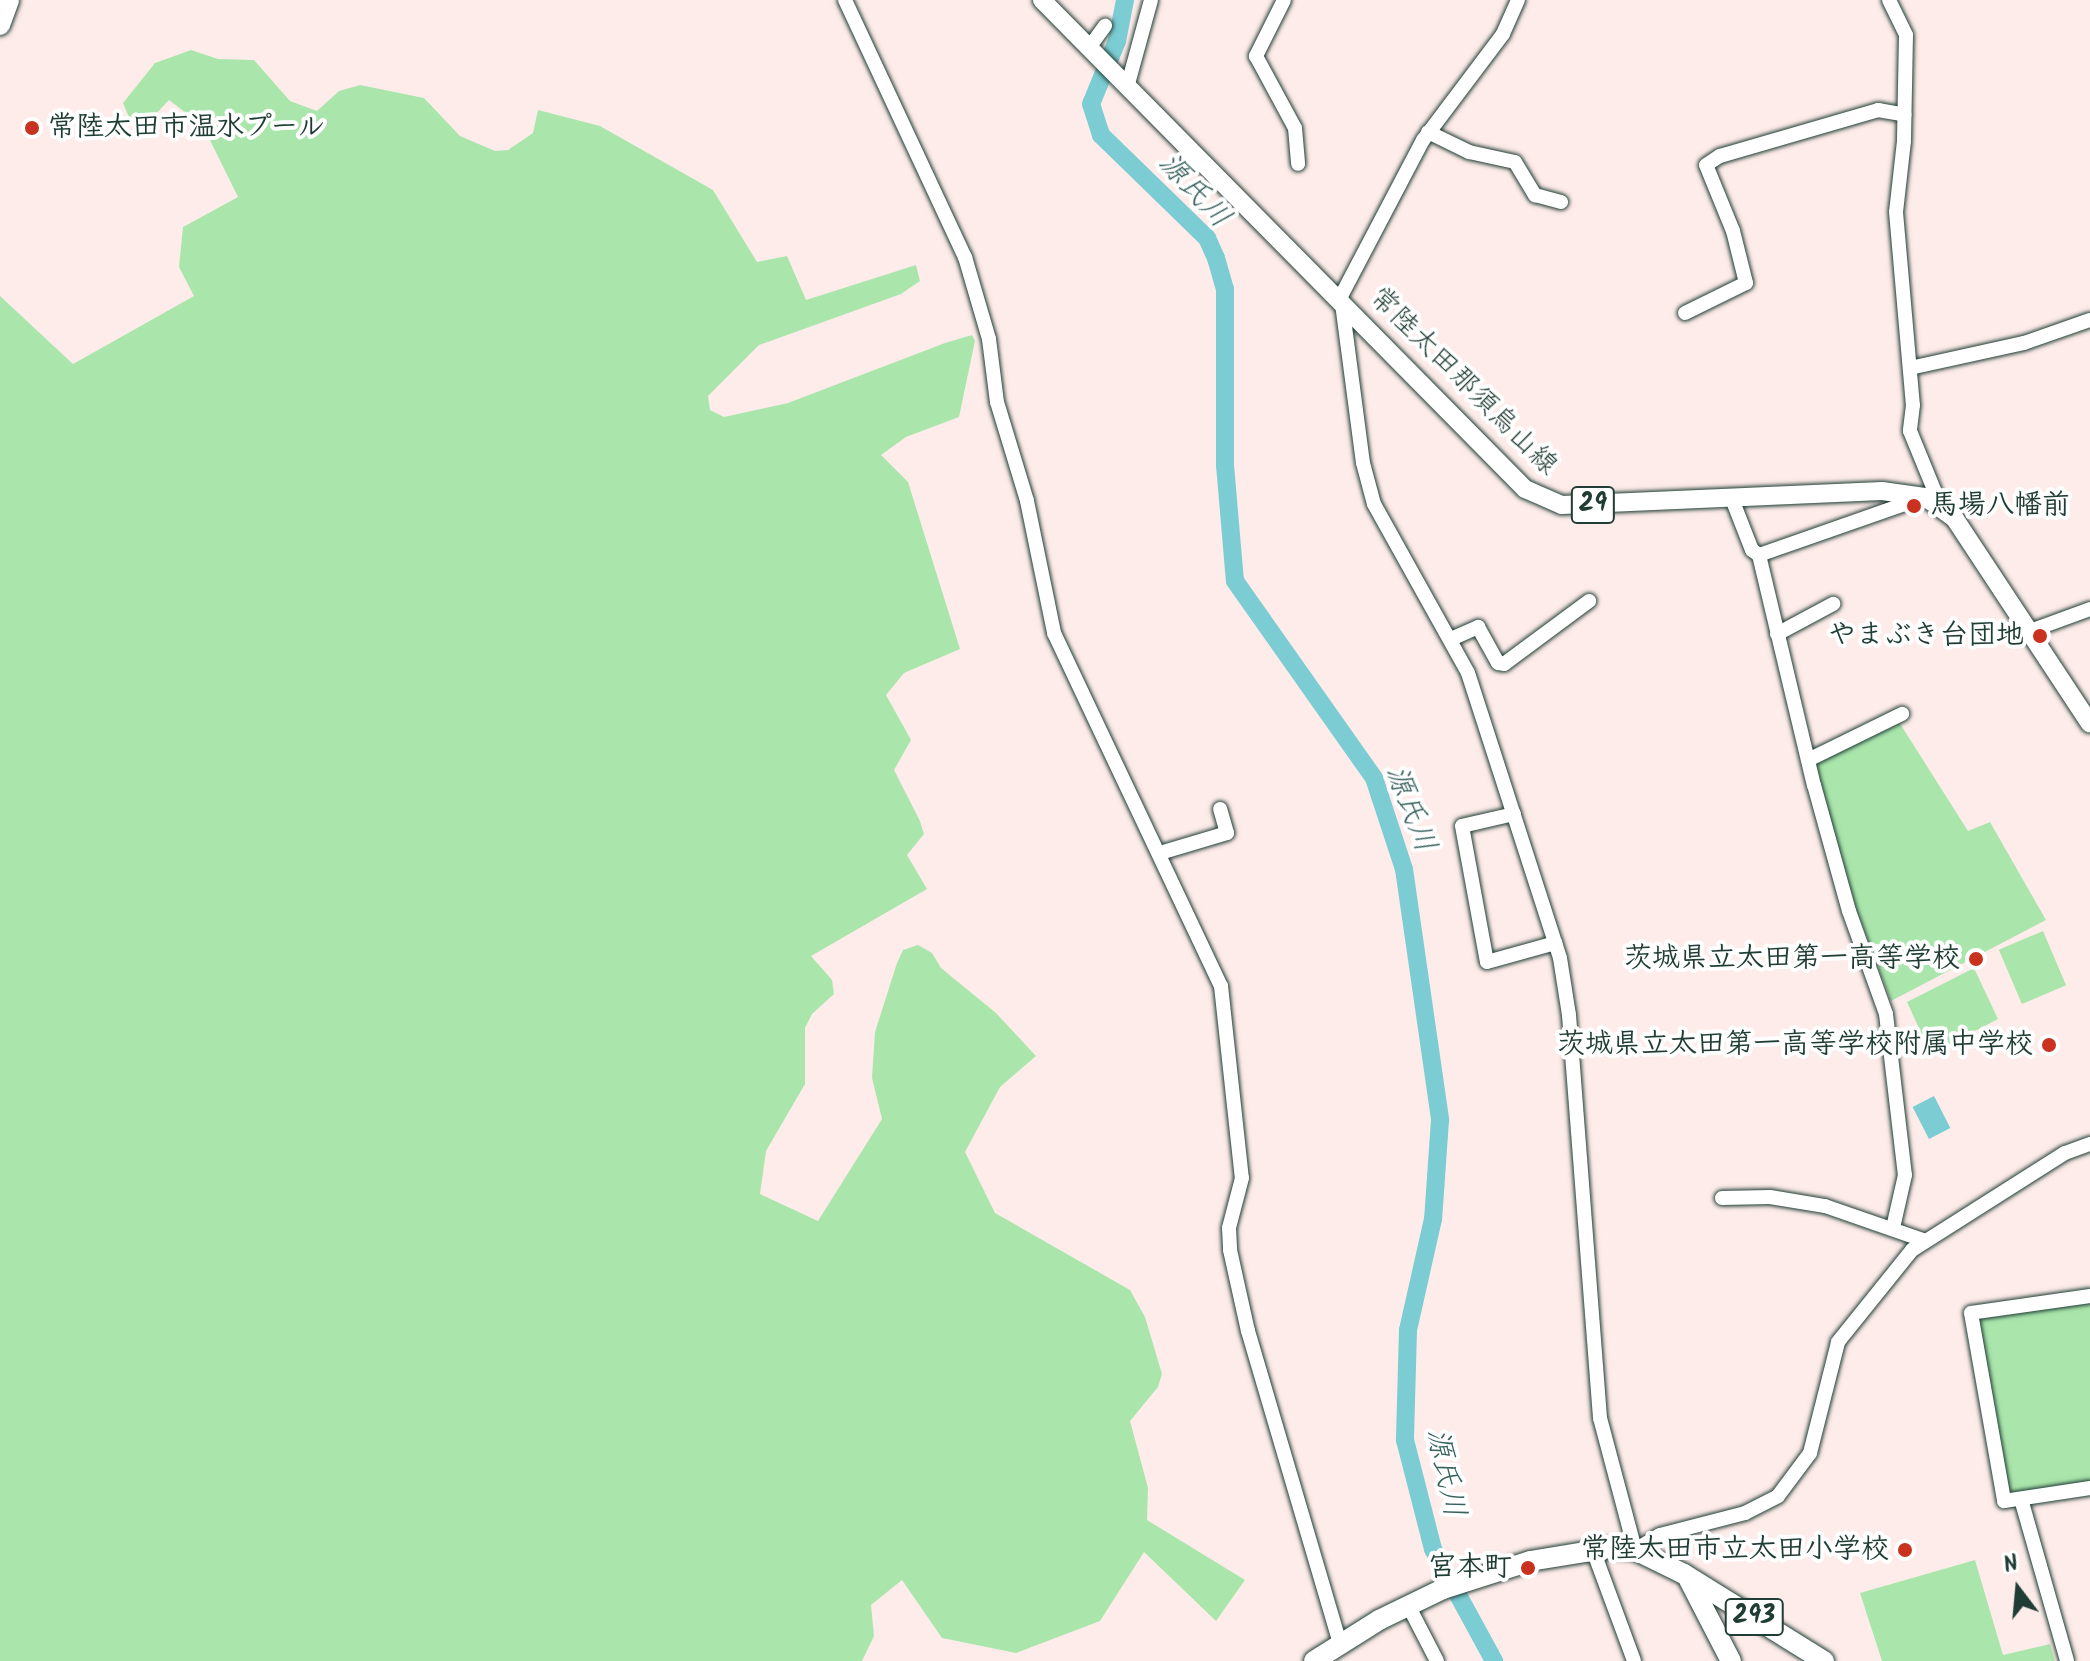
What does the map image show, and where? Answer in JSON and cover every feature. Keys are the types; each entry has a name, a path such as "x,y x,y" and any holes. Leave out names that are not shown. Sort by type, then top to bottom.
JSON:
{"highway":[{"path":"0,25 9,0"},
{"name":"293","path":"1314,1661 1408,1605 1443,1589 1481,1576 1593,1550 1635,1550 1684,1574 1705,1594 1824,1661"},
{"name":"293","path":"1705,1594 1731,1661"}],"main road":[{"name":"常陸太田那須烏山線","path":"1042,0 1095,49 1508,474 1544,501 1575,505 1882,491 1929,498"},
{"path":"1929,498 1955,519 2090,724"}],"street":[{"path":"845,0 965,257 989,339 997,402 1027,501 1054,633 1221,986 1242,1178 1229,1228 1230,1250 1248,1331 1340,1643"},
{"path":"1126,81 1151,0"},
{"path":"1284,0 1256,56 1295,128 1298,164"},
{"path":"1518,0 1503,34 1428,132 1344,284 1342,302 1363,463 1374,504 1468,673 1555,943 1569,1015 1600,1418 1635,1550 1660,1535 1763,1505 1792,1483 1812,1445 1838,1342 1923,1240 2090,1144"},
{"path":"1759,555 1929,498 1933,488 1910,431 1910,368 1896,212 1905,115 1906,35 1889,0"},
{"path":"1095,49 1105,26"},
{"path":"1685,313 1746,283 1706,165 1720,156 1878,110 1905,115"},
{"path":"1428,132 1469,152 1515,162 1535,195 1561,202"},
{"path":"1910,368 2024,343 2088,320"},
{"path":"1732,499 1752,550 1759,555 1808,760 1849,911 1886,1014 1905,1175 1893,1228"},
{"path":"1451,639 1478,627 1498,663 1504,664 1589,601"},
{"path":"1777,634 1833,604"},
{"path":"2030,631 2090,609"},
{"path":"1808,760 1902,714"},
{"path":"1160,853 1227,833 1220,809"},
{"path":"1514,814 1462,826 1487,962 1555,943"},
{"path":"1722,1198 1770,1197 1825,1206 1923,1240"},
{"path":"2090,1296 1971,1313 2004,1501 2090,1488"},
{"path":"2021,1499 2067,1661"},
{"path":"1593,1550 1633,1661"},
{"path":"1408,1605 1437,1661"}],"green space":[{"path":"191,50 218,59 254,60 290,101 317,111 339,91 360,85 424,98 460,136 495,151 508,150 533,133 538,110 600,126 713,190 757,262 787,256 806,300 916,265 920,281 901,294 759,345 708,396 710,410 724,417 788,403 972,335 975,341 959,417 906,437 881,455 908,482 960,649 904,673 886,695 911,740 894,770 924,834 907,855 927,889 811,956 832,980 834,994 812,1014 805,1028 805,1084 766,1151 760,1194 818,1221 882,1119 872,1078 875,1032 897,963 903,950 918,945 932,953 941,968 996,1013 1036,1056 1000,1087 965,1152 995,1213 1130,1290 1145,1317 1162,1374 1158,1387 1130,1421 1148,1488 1147,1520 1245,1580 1216,1621 1144,1552 1100,1621 1016,1653 942,1638 902,1580 871,1605 874,1636 862,1661 0,1661 0,296 73,364 194,296 179,267 183,227 238,197 203,126 169,100 150,120 131,122 123,103 155,63"},
{"path":"1899,722 1968,831 1990,822 2046,920 1891,1001 1856,908 1814,763"},
{"path":"2043,931 2066,985 2022,1004 1999,950"},
{"path":"1974,968 1998,1019 1938,1050 1928,1048 1907,1002"},
{"path":"2090,1298 2090,1485 2006,1498 1977,1316"},
{"path":"1975,1560 2003,1655 2050,1644 2055,1661 1882,1661 1860,1593"}],"water":[{"path":"1934,1096 1950,1128 1929,1139 1913,1107"}],"waterway":[{"name":"源氏川","path":"1125,0 1117,41 1091,104 1101,135 1207,238 1216,258 1225,289 1225,465 1235,581 1374,778 1404,869 1440,1120 1433,1219 1408,1330 1405,1440 1433,1549 1494,1661"}],"place":[{"name":"常陸太田市温水プール","path":"32,128"},
{"name":"馬場八幡前","path":"1914,506"},
{"name":"やまぶき台団地","path":"2040,636"},
{"name":"茨城県立太田第一高等学校","path":"1976,959"},
{"name":"茨城県立太田第一高等学校附属中学校","path":"2049,1045"},
{"name":"常陸太田市立太田小学校","path":"1905,1550"},
{"name":"宮本町","path":"1528,1568"}]}
